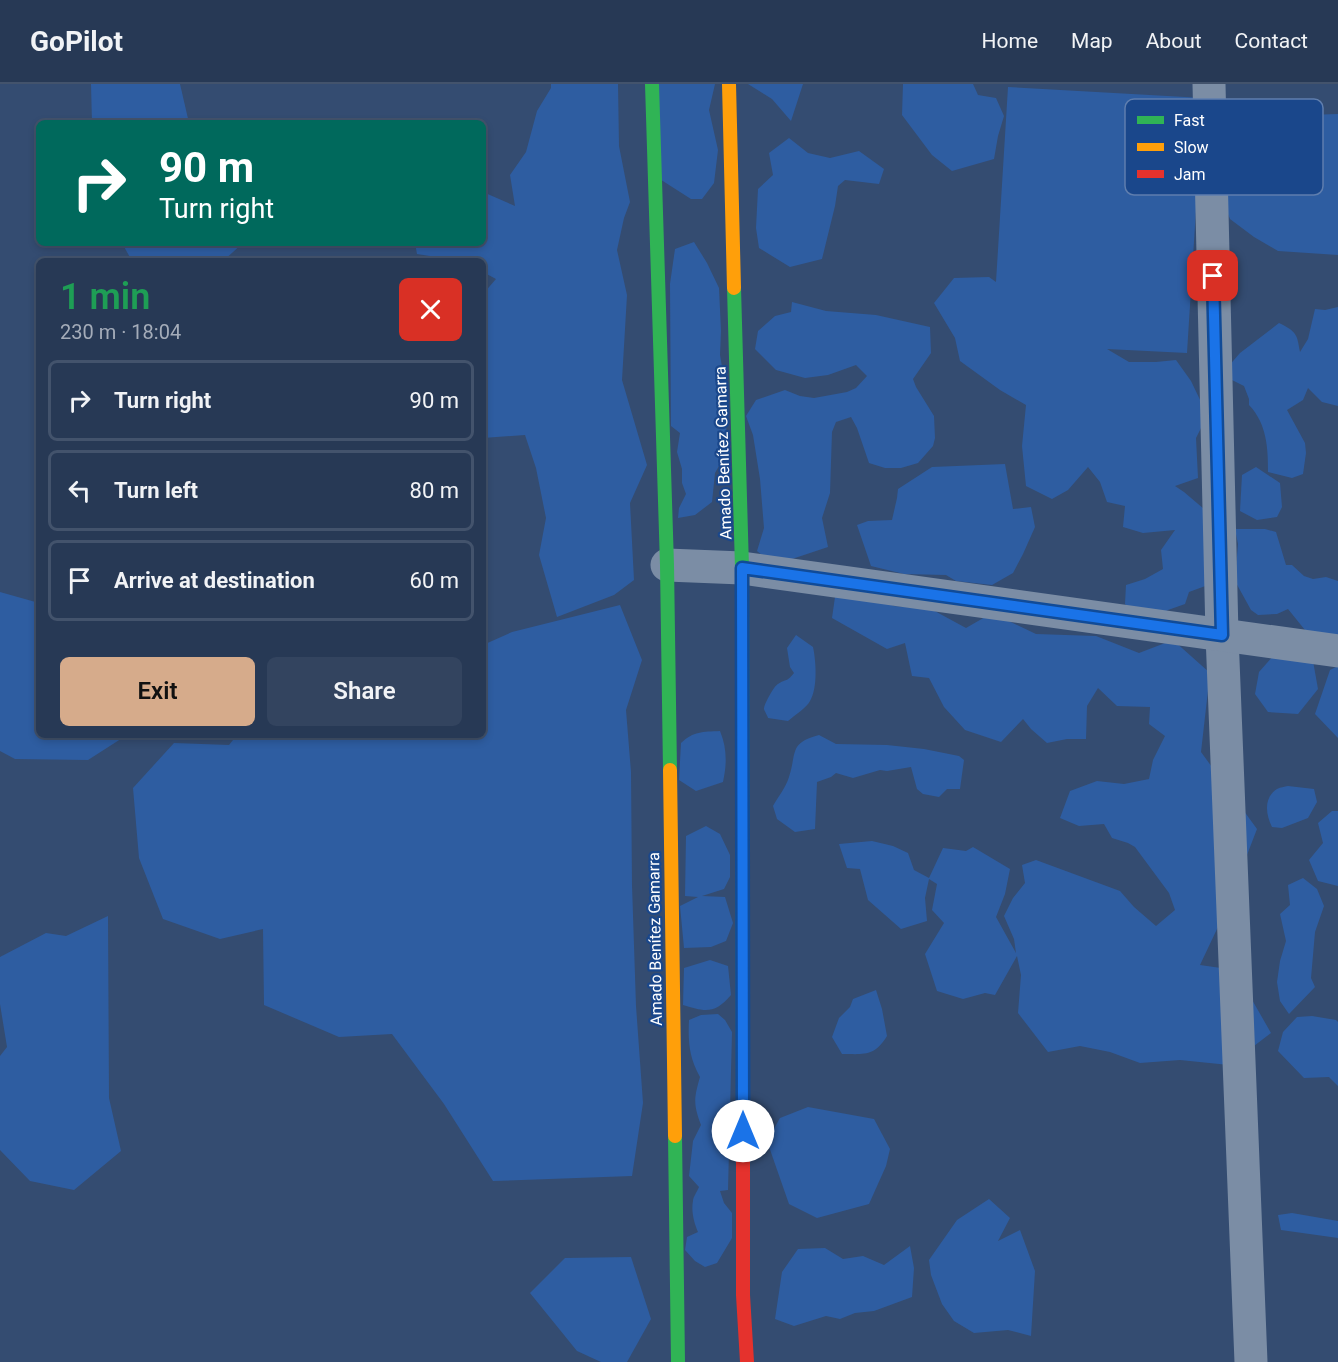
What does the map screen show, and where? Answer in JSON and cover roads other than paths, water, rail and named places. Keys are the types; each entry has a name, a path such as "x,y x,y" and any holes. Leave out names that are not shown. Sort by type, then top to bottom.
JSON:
{"main road":[{"name":"Amado Benítez Gamarra","path":"652,84 667,565 678,1362"},
{"name":"Amado Benítez Gamarra","path":"729,84 742,568 743,1295 747,1362"}],"street":[{"path":"1209,84 1209,99"},
{"path":"1212,195 1222,635 1251,1362"},
{"path":"667,565 742,568 1338,651"}]}
